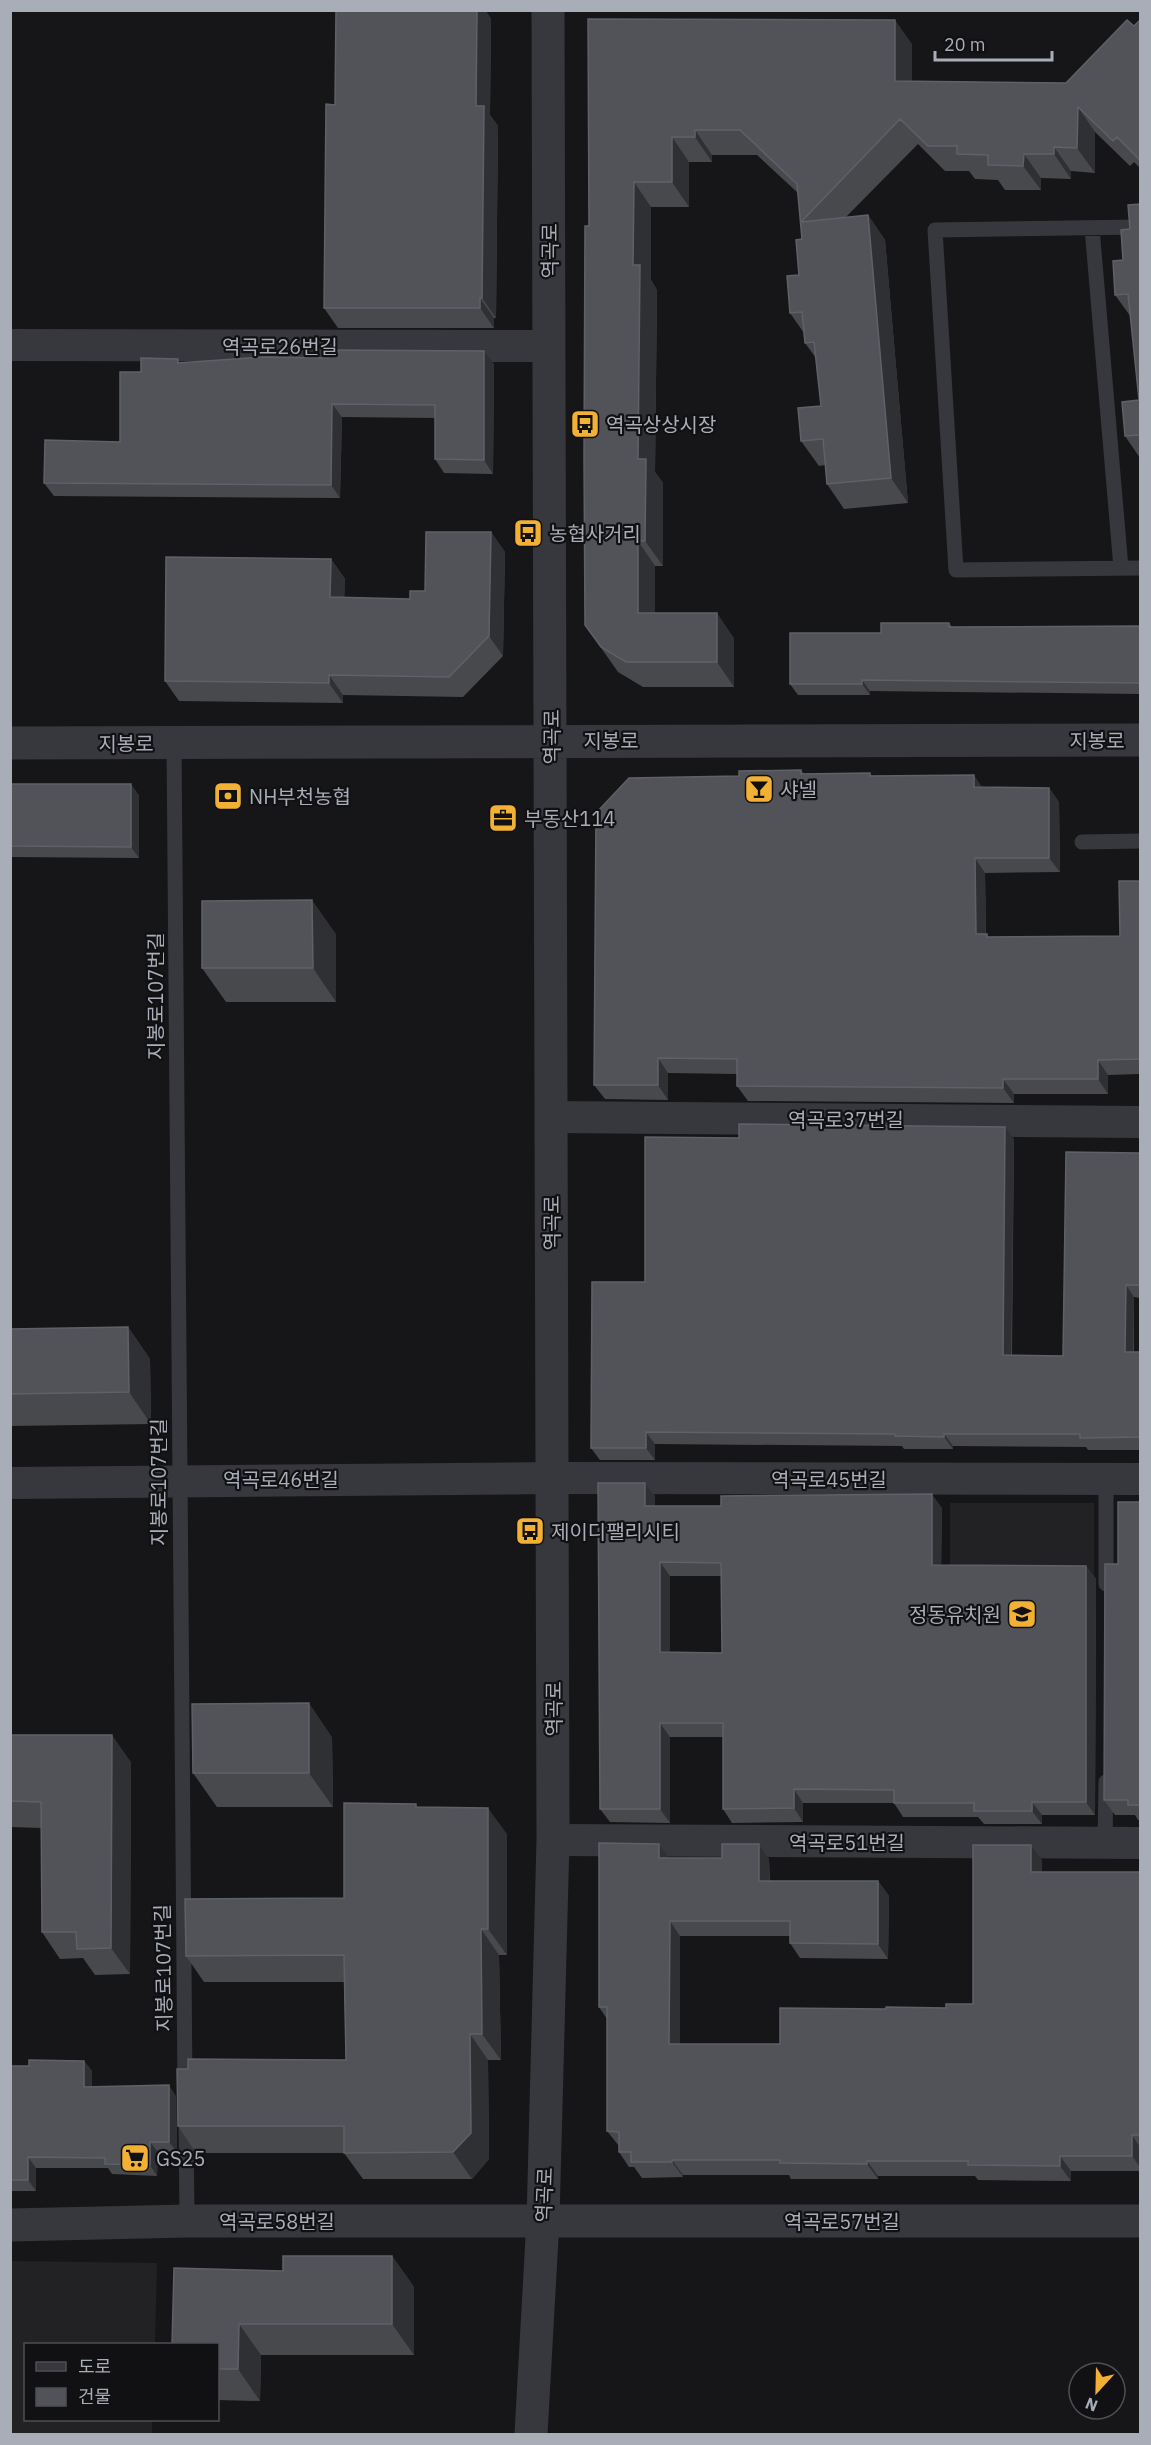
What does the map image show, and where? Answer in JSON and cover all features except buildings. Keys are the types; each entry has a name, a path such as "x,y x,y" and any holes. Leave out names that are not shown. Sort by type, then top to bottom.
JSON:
{"street":[{"name":"역곡로","path":"531,2434 543,2220 553,1840 548,10"},
{"name":"역곡로26번길","path":"10,345 549,346"},
{"name":"지봉로","path":"10,743 1140,740"},
{"name":"역곡로37번길","path":"551,1117 1140,1122"},
{"name":"역곡로46번길","path":"10,1483 552,1478"},
{"name":"역곡로45번길","path":"552,1478 1140,1479"},
{"name":"역곡로51번길","path":"553,1840 1140,1843"},
{"name":"역곡로58번길","path":"10,2225 187,2221 543,2220"},
{"name":"역곡로57번길","path":"543,2220 1140,2221"}],"lane":[{"path":"1140,227 935,230 956,570 1140,568"},
{"path":"1092,228 1121,568"},
{"name":"지봉로107번길","path":"174,742 187,2221"},
{"path":"1082,842 1140,841"},
{"path":"1106,1479 1106,1596"},
{"path":"1106,1773 1106,1843"}],"shaded area":[{"name":"정동유치원","path":"950,1503 1094,1503 1094,1652 950,1652"},
{"path":"11,2261 157,2263 155,2343 24,2343 24,2421 152,2421 152,2434 11,2434"}],"place":[{"name":"역곡상상시장","path":"585,424"},
{"name":"농협사거리","path":"528,533"},
{"name":"샤넬","path":"759,789"},
{"name":"NH부천농협","path":"228,796"},
{"name":"부동산114","path":"503,818"},
{"name":"제이디팰리시티","path":"530,1531"},
{"name":"정동유치원","path":"1022,1614"},
{"name":"GS25","path":"135,2158"}]}
